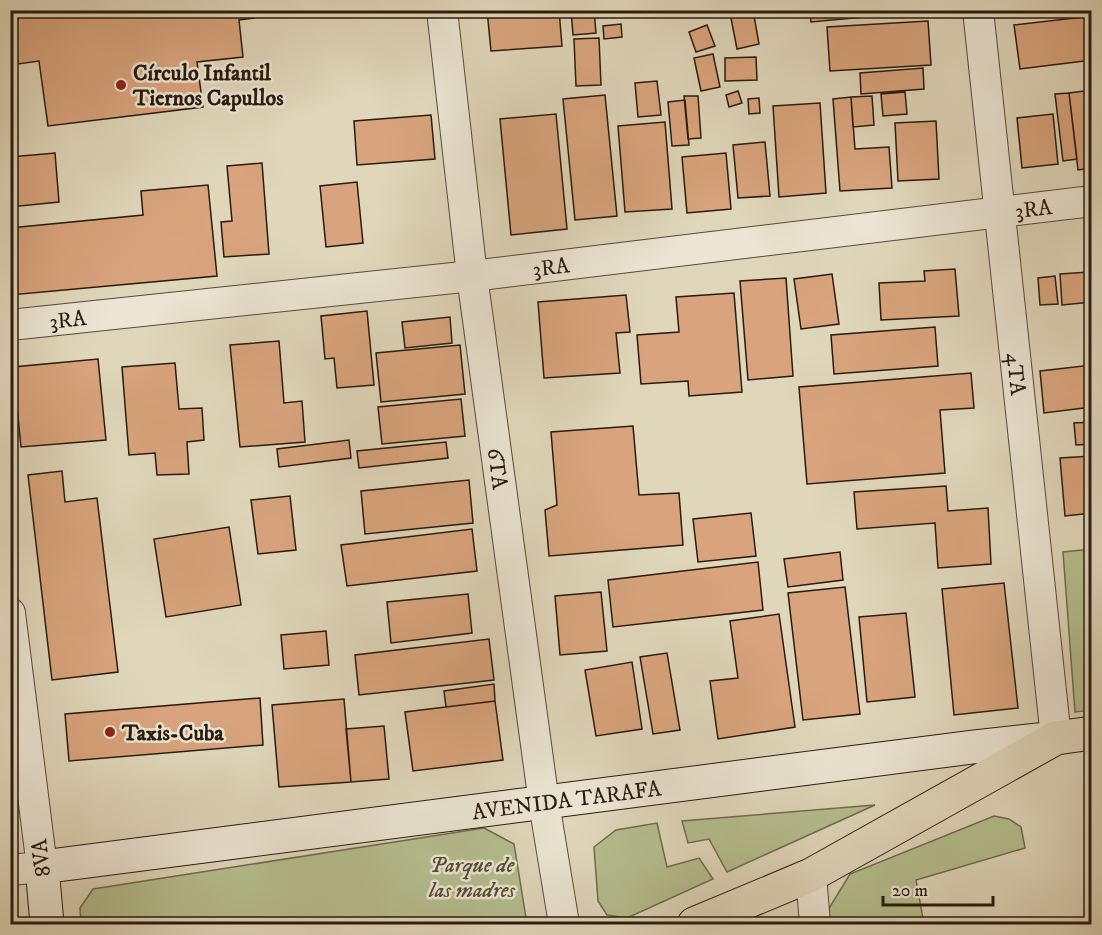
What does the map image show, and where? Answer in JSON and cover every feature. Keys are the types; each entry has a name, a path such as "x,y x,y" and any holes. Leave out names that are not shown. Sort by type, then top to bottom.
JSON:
{"main road":[{"name":"AVENIDA TARAFA","path":"1056,738 1092,733"},
{"path":"706,922 811,875 1056,738"}],"street":[{"name":"6TA","path":"441,10 472,276 544,803 564,924"},
{"name":"4TA","path":"978,10 1056,738"},
{"name":"3RA","path":"10,325 472,276 1092,201"},
{"name":"8VA","path":"10,613 26,869 47,924"},
{"name":"AVENIDA TARAFA","path":"26,869 1056,738"},
{"path":"811,875 815,924"}],"green space":[{"path":"1091,549 1091,710 1075,712 1063,552"},
{"path":"875,805 727,872 709,839 688,843 682,821"},
{"path":"994,816 1009,819 1021,827 1025,848 916,880 924,924 828,924 828,910 850,874"},
{"path":"657,823 667,867 699,858 713,879 627,918 607,915 598,901 594,847 616,830"},
{"name":"Parque de las madres","path":"484,828 514,844 527,924 81,924 80,908 93,889"}],"building":[{"name":"Círculo Infantil Tiernos Capullos","path":"10,10 254,10 254,18 239,20 243,57 197,62 203,107 48,126 39,61 18,64"},
{"path":"487,10 559,10 562,46 491,51"},
{"path":"571,10 594,10 596,33 573,35"},
{"path":"753,10 759,44 737,49 730,13"},
{"path":"810,10 930,10 930,11 811,22"},
{"path":"1092,16 1092,60 1020,69 1014,25"},
{"path":"928,21 931,65 830,71 827,27"},
{"path":"621,24 622,37 604,39 603,26"},
{"path":"707,25 715,46 696,52 689,32"},
{"path":"599,38 601,85 576,86 574,39"},
{"path":"713,54 720,87 701,91 694,58"},
{"path":"756,57 757,80 725,81 725,58"},
{"path":"923,68 924,89 861,94 860,73"},
{"path":"657,81 661,115 638,117 635,83"},
{"path":"1092,90 1092,168 1078,170 1069,93"},
{"path":"738,91 742,103 729,107 726,95"},
{"path":"905,92 907,114 883,116 881,94"},
{"path":"1069,93 1077,159 1063,161 1055,94"},
{"path":"605,95 617,216 575,220 563,99"},
{"path":"684,96 698,96 701,138 688,139"},
{"path":"872,96 874,125 853,127 851,97"},
{"path":"851,97 855,149 889,147 892,188 840,191 833,99"},
{"path":"759,98 760,113 749,114 748,99"},
{"path":"685,100 689,145 672,146 668,102"},
{"path":"820,103 826,193 779,197 773,106"},
{"path":"556,114 567,229 511,235 500,119"},
{"path":"1053,114 1058,164 1022,168 1017,118"},
{"path":"431,115 435,159 357,165 354,121"},
{"path":"936,121 939,179 898,181 895,123"},
{"path":"665,122 672,209 625,212 618,126"},
{"path":"765,142 770,196 738,198 733,145"},
{"path":"55,153 59,202 10,207 10,157"},
{"path":"726,153 731,209 687,213 682,157"},
{"path":"262,163 269,254 224,257 221,222 232,221 227,166"},
{"path":"357,182 363,243 326,247 320,186"},
{"path":"208,185 217,276 10,295 10,228 143,215 141,191"},
{"path":"955,269 959,316 881,320 879,283 925,281 924,271"},
{"path":"1089,272 1092,302 1062,305 1060,274"},
{"path":"832,274 839,324 801,329 794,279"},
{"path":"1055,276 1058,304 1040,305 1038,278"},
{"path":"786,278 793,376 748,380 740,281"},
{"path":"734,293 742,392 689,396 688,381 641,384 637,335 679,332 676,297"},
{"path":"626,295 630,332 616,333 620,373 544,378 538,302"},
{"path":"367,311 374,385 337,388 334,358 325,359 321,316"},
{"path":"450,317 452,343 405,348 402,322"},
{"path":"935,327 938,366 834,374 831,335"},
{"path":"279,341 284,403 302,401 305,442 240,447 230,345"},
{"path":"460,345 465,394 381,402 376,353"},
{"path":"98,359 106,440 21,447 13,367"},
{"path":"175,363 179,409 202,408 204,440 187,442 189,474 157,475 155,453 129,455 122,367"},
{"path":"1092,365 1092,407 1044,413 1040,371"},
{"path":"971,373 974,408 940,410 945,473 807,484 799,387"},
{"path":"461,399 465,436 382,444 378,407"},
{"path":"1092,422 1092,444 1076,445 1074,423"},
{"path":"633,426 639,495 679,493 683,545 549,556 545,510 557,505 551,432"},
{"path":"349,440 351,458 279,467 277,449"},
{"path":"446,442 448,458 359,468 357,451"},
{"path":"1092,456 1092,513 1065,516 1060,458"},
{"path":"62,471 65,502 97,498 118,672 52,680 28,475"},
{"path":"469,480 473,523 365,534 361,491"},
{"path":"946,486 948,511 988,508 991,564 938,568 935,523 857,529 854,492"},
{"path":"290,496 296,550 258,554 251,500"},
{"path":"751,513 756,556 698,562 693,519"},
{"path":"229,527 241,605 166,617 154,539"},
{"path":"472,529 477,571 347,586 341,545"},
{"path":"840,552 843,580 788,587 784,559"},
{"path":"758,562 763,610 613,627 608,580"},
{"path":"1004,583 1018,708 954,715 942,589"},
{"path":"845,587 860,714 803,720 788,593"},
{"path":"601,592 607,651 560,655 555,596"},
{"path":"468,594 472,633 391,643 387,602"},
{"path":"906,613 915,697 867,702 859,617"},
{"path":"779,614 795,727 718,739 710,681 738,678 730,621"},
{"path":"326,631 329,665 284,669 281,635"},
{"path":"489,639 494,680 359,695 355,655"},
{"path":"667,653 680,730 653,734 640,657"},
{"path":"632,662 642,729 596,736 585,670"},
{"path":"494,684 495,701 446,707 444,691"},
{"path":"260,698 263,745 69,761 65,714"},
{"path":"344,699 351,782 279,787 272,705"},
{"path":"495,701 503,760 413,771 405,712"},
{"path":"384,726 389,779 351,782 346,729"}],"place":[{"name":"Círculo Infantil Tiernos Capullos","path":"121,85"},
{"name":"Taxis-Cuba","path":"110,732"}]}
